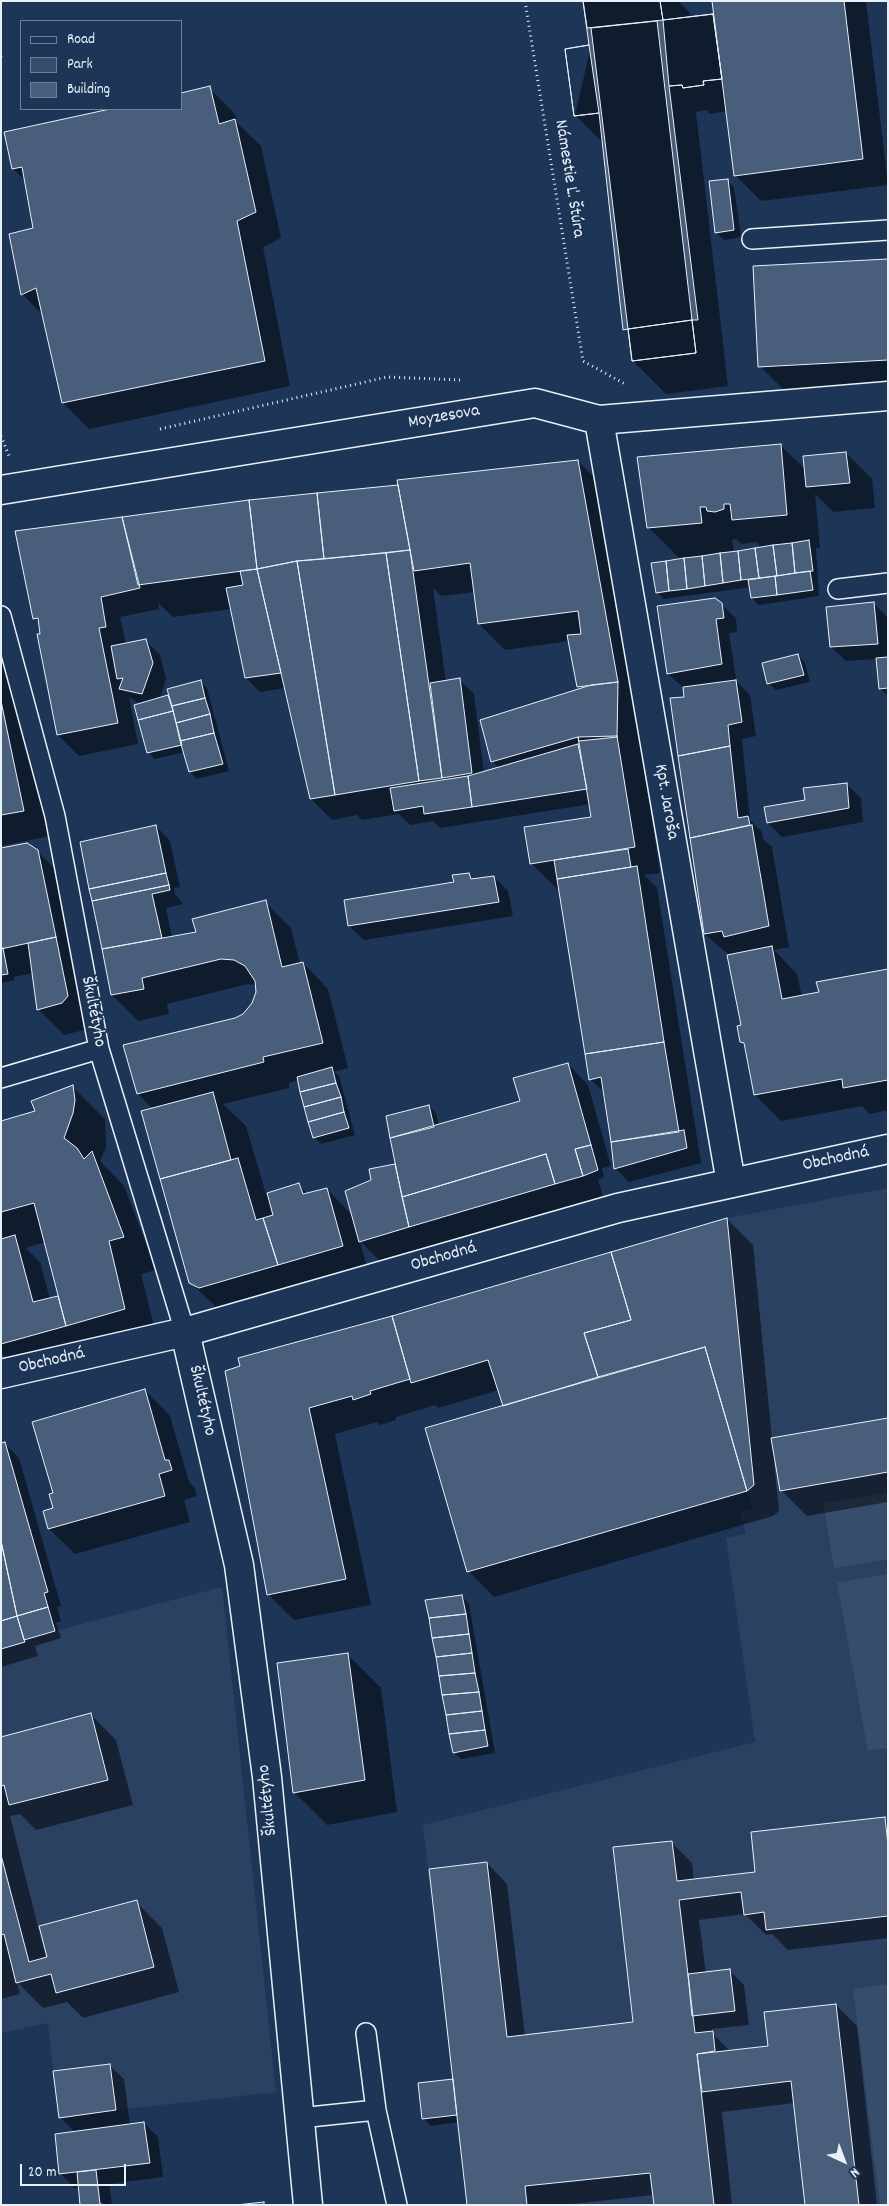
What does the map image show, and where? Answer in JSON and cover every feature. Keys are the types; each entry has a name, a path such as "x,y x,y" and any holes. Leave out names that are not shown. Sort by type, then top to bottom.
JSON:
{"street":[{"name":"Moyzesova","path":"1,490 535,403 599,420 888,396"},
{"name":"Kpt. Jaroša","path":"599,420 731,1183"},
{"name":"Obchodná","path":"1,1374 185,1332 618,1208 888,1149"},
{"name":"Škultétyho","path":"185,1332 239,1565 267,1777 308,2205"}],"lane":[{"path":"752,239 888,230"},
{"path":"838,589 888,583"},
{"name":"Škultétyho","path":"1,616 55,816 99,1049 185,1332"},
{"path":"1,1078 99,1049"},
{"path":"366,2033 376,2110 397,2205"},
{"path":"300,2118 376,2110"}],"path":[{"name":"Námestie Ľ. Štúra","path":"525,1 583,361 628,386"},
{"path":"156,430 387,377 461,380"},
{"path":"1,436 12,463"}],"shaded area":[{"path":"888,1188 888,2205 467,2205 423,1825 755,1742 726,1538 746,1534 740,1512 753,1509 747,1491 754,1485 727,1218"},
{"path":"222,1587 276,2092 116,2110 110,2064 53,2071 48,2023 1,2033 1,1649 55,1631"}],"green space":[{"path":"888,1493 888,1559 834,1568 823,1503"},
{"path":"888,1574 888,1748 868,1751 837,1583"},
{"path":"888,1984 888,2205 880,2205 853,1989"}],"building":[{"path":"583,1 660,1 663,20 713,14 722,79 703,81 704,85 683,88 682,85 669,86 698,320 692,320 696,353 632,361 628,329 623,330 599,113 574,116 565,49 589,45"},
{"path":"583,1 660,1 663,20 587,28"},
{"path":"712,1 844,1 863,159 734,176"},
{"path":"713,14 722,79 703,81 704,85 683,88 682,85 669,86 663,20"},
{"path":"657,21 692,320 628,329 591,28"},
{"path":"589,45 599,113 574,116 565,49"},
{"path":"210,86 219,124 235,119 256,212 237,221 265,361 62,403 36,288 21,295 9,234 33,228 22,167 12,169 4,132 105,110 182,110 182,93"},
{"path":"728,179 734,230 715,233 709,181"},
{"path":"888,259 888,360 758,367 753,266"},
{"path":"692,320 696,353 632,361 628,329"},
{"path":"781,444 787,515 732,520 730,504 724,504 724,509 715,512 707,511 706,507 700,507 702,523 647,528 637,457"},
{"path":"846,452 850,483 806,487 803,456"},
{"path":"578,460 618,682 577,687 567,635 581,634 578,611 478,624 470,563 414,571 397,480"},
{"path":"398,485 410,550 324,559 317,493"},
{"path":"317,493 324,559 297,561 257,569 249,500"},
{"path":"249,500 257,569 138,585 122,517"},
{"path":"122,517 140,588 101,597 106,627 99,628 118,723 57,735 37,634 40,634 38,618 33,619 15,531"},
{"path":"809,540 813,571 795,573 792,543"},
{"path":"792,543 795,573 777,576 773,545"},
{"path":"773,545 777,576 759,578 755,548"},
{"path":"755,548 759,578 741,580 738,551"},
{"path":"410,550 442,778 419,781 386,553"},
{"path":"738,551 741,580 723,583 720,553"},
{"path":"386,553 419,781 335,795 297,561"},
{"path":"720,553 723,583 705,586 702,556"},
{"path":"702,556 705,586 687,589 684,558"},
{"path":"684,558 687,589 669,591 666,561"},
{"path":"297,561 335,795 310,799 257,569"},
{"path":"666,561 669,591 656,593 651,563"},
{"path":"257,569 281,673 245,678 226,588 243,585 240,571"},
{"path":"810,571 813,590 777,595 775,576"},
{"path":"775,576 777,595 751,598 748,580"},
{"path":"715,598 722,603 724,618 716,619 722,664 667,674 657,606"},
{"path":"874,602 878,644 830,647 826,607"},
{"path":"146,639 153,663 142,694 119,689 123,678 117,679 111,646"},
{"path":"798,654 804,675 767,684 762,663"},
{"path":"888,657 888,688 879,689 876,658"},
{"path":"460,678 472,773 442,778 430,683"},
{"path":"201,680 205,698 172,706 167,689"},
{"path":"736,680 742,722 728,725 730,746 678,756 670,698 684,697 683,687"},
{"path":"618,682 617,737 579,741 578,737 491,762 480,720 591,685"},
{"path":"168,695 173,711 138,720 134,705"},
{"path":"205,698 210,714 176,723 172,706"},
{"path":"1,701 24,811 1,815"},
{"path":"173,711 182,745 147,753 138,720"},
{"path":"210,714 214,733 180,741 176,723"},
{"path":"214,733 223,764 189,772 180,741"},
{"path":"617,736 635,847 530,864 524,827 591,817 578,737"},
{"path":"578,744 587,789 472,807 468,776"},
{"path":"730,746 738,818 748,816 750,825 690,838 678,756"},
{"path":"468,776 472,807 424,814 423,806 394,811 390,788"},
{"path":"847,783 849,808 767,823 764,807 805,800 803,788"},
{"path":"156,825 166,873 89,889 80,842"},
{"path":"752,825 769,926 724,937 722,931 704,934 690,838"},
{"path":"27,843 38,850 56,937 1,949 1,848"},
{"path":"628,849 631,867 557,879 554,860"},
{"path":"637,866 664,1042 585,1054 557,879"},
{"path":"166,873 169,885 92,901 89,889"},
{"path":"469,873 471,879 494,876 499,902 348,926 344,900 454,882 452,875"},
{"path":"169,885 170,890 152,894 162,938 102,949 92,901"},
{"path":"266,900 282,967 303,962 323,1043 263,1057 264,1062 137,1094 123,1045 235,1018 243,1014 252,1003 256,992 255,981 245,966 234,960 221,959 142,978 144,989 111,995 102,949 196,932 192,919"},
{"path":"56,937 68,996 62,1003 37,1010 28,943"},
{"path":"772,946 782,999 819,992 816,982 888,969 888,1080 843,1088 842,1079 754,1095 744,1043 740,1042 737,1026 741,1025 727,955"},
{"path":"3,948 8,974 1,975 1,949"},
{"path":"664,1042 679,1132 611,1142 601,1077 589,1080 585,1054"},
{"path":"568,1063 591,1145 575,1149 583,1176 555,1184 546,1154 402,1197 390,1138 520,1101 513,1078"},
{"path":"332,1067 336,1083 300,1092 297,1077"},
{"path":"336,1083 341,1097 304,1107 300,1092"},
{"path":"73,1085 75,1100 73,1113 64,1138 77,1148 84,1159 92,1151 124,1237 109,1241 125,1309 66,1326 34,1203 1,1212 1,1121 35,1111 31,1101"},
{"path":"213,1092 231,1160 160,1179 141,1111"},
{"path":"341,1097 344,1112 308,1122 304,1107"},
{"path":"429,1105 434,1127 390,1138 386,1116"},
{"path":"344,1112 349,1128 313,1138 308,1122"},
{"path":"684,1130 687,1148 614,1169 611,1142"},
{"path":"591,1145 598,1170 583,1176 575,1149"},
{"path":"546,1154 555,1184 409,1227 402,1197"},
{"path":"238,1158 256,1220 263,1218 278,1265 199,1288 189,1283 160,1179"},
{"path":"395,1164 409,1227 359,1242 345,1191 371,1180 369,1169"},
{"path":"299,1183 303,1194 327,1188 343,1246 278,1265 263,1218 273,1215 267,1193"},
{"path":"727,1218 754,1485 747,1491 705,1347 598,1377 584,1333 631,1320 611,1252"},
{"path":"15,1235 33,1302 58,1296 66,1326 1,1344 1,1239"},
{"path":"611,1252 631,1320 584,1333 598,1377 503,1406 488,1360 411,1383 392,1316"},
{"path":"392,1316 410,1379 370,1391 371,1394 353,1400 352,1396 309,1408 346,1579 267,1595 225,1371 240,1366 238,1358"},
{"path":"705,1347 747,1491 467,1572 425,1428"},
{"path":"145,1389 165,1460 169,1460 172,1470 159,1474 165,1496 48,1529 43,1511 53,1508 49,1494 53,1493 32,1422"},
{"path":"888,1418 888,1472 780,1491 771,1438"},
{"path":"5,1442 48,1592 44,1593 48,1607 17,1616 1,1541 1,1443"},
{"path":"1,1541 17,1616 1,1621"},
{"path":"462,1595 466,1614 429,1618 425,1600"},
{"path":"48,1607 55,1631 24,1640 17,1616"},
{"path":"466,1614 469,1634 432,1638 429,1618"},
{"path":"17,1616 25,1642 1,1649 1,1621"},
{"path":"469,1634 472,1653 436,1657 432,1638"},
{"path":"348,1653 365,1780 293,1793 277,1663"},
{"path":"472,1653 475,1673 439,1676 436,1657"},
{"path":"475,1673 479,1692 442,1695 439,1676"},
{"path":"479,1692 482,1711 446,1715 442,1695"},
{"path":"482,1711 485,1730 449,1734 446,1715"},
{"path":"91,1713 108,1780 9,1805 4,1785 1,1786 1,1737"},
{"path":"485,1730 488,1746 453,1753 449,1734"},
{"path":"885,1817 888,1845 888,1916 766,1930 764,1912 744,1915 741,1892 679,1900 695,2033 713,2031 715,2051 697,2054 714,2205 654,2205 650,2173 525,2186 527,2205 467,2205 429,1869 487,1862 507,2037 633,2022 613,1847 672,1841 677,1881 755,1872 751,1832"},
{"path":"1,1855 29,1962 47,1957 39,1926 137,1900 154,1967 56,1993 51,1974 16,1983 4,1934 1,1935"},
{"path":"730,1969 735,2011 692,2016 688,1974"},
{"path":"836,2004 859,2205 805,2205 791,2081 702,2092 697,2054 768,2046 764,2012"},
{"path":"110,2064 116,2110 59,2118 53,2071"},
{"path":"453,2079 457,2115 422,2119 418,2083"},
{"path":"144,2122 150,2163 59,2174 55,2134"},
{"path":"96,2170 100,2204 107,2205 80,2205 77,2172"},
{"path":"264,2202 264,2205 236,2205"}]}
